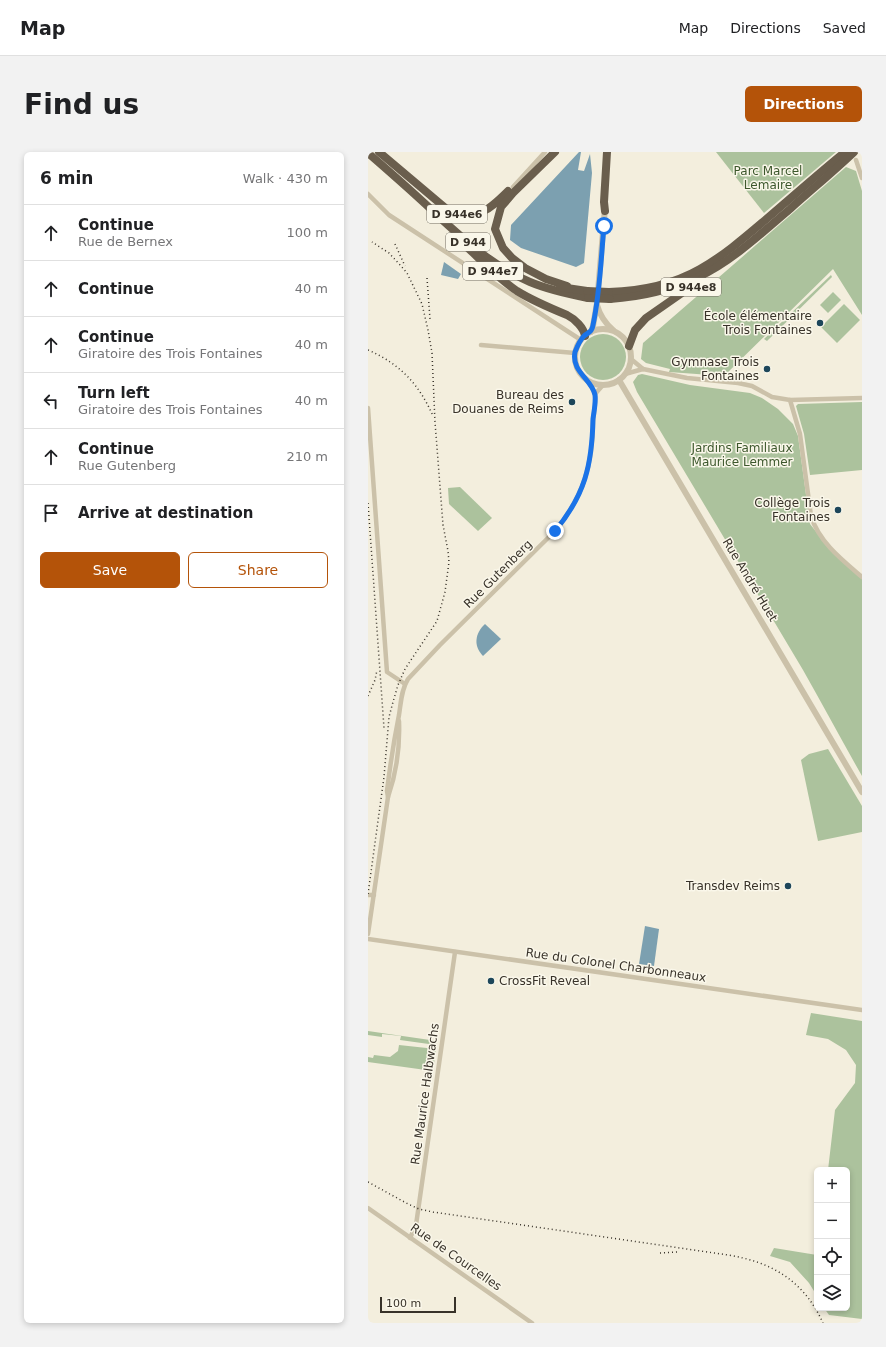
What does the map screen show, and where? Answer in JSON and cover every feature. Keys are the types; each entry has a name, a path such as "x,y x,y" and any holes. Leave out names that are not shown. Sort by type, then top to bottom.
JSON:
{"highway":[{"name":"D 944","path":"375,152 494,256 537,280 588,294"},
{"name":"D 944e6","path":"379,152 449,212 462,215 479,213 492,207 549,152"},
{"path":"555,152 513,193 501,207 495,229 503,248 512,258 525,268 546,279 588,294"},
{"path":"605,211 604,202 607,152"},
{"path":"830,164 842,152"},
{"name":"D 944","path":"609,295 658,286 699,270 714,261 744,238 845,152"},
{"name":"D 944","path":"368,153 473,246 490,260 510,272 528,282 564,293 609,295 628,298 655,293 683,284 724,262 760,235 818,184 856,155"},
{"name":"D 944e7","path":"411,191 490,269 517,290 570,317 584,331 586,336"},
{"name":"D 944e8","path":"629,346 635,330 646,318 737,256 760,235"}],"street":[{"path":"513,187 545,152"},
{"path":"597,303 600,314 606,324 624,339 629,346 631,359 630,367 626,374 612,384 596,384 587,380 581,375 576,365 575,353 593,326 597,303 610,152"},
{"path":"856,155 862,178"},
{"path":"368,194 389,215 586,336"},
{"path":"586,336 598,330 606,329 614,332"},
{"path":"481,345 575,353"},
{"path":"631,359 643,369"},
{"path":"626,374 643,369 687,378 746,385 752,386 772,397 790,400 862,398"},
{"path":"587,380 595,394 603,385"},
{"name":"Rue André Huet","path":"619,380 862,792"},
{"name":"Rue Gutenberg","path":"405,684 411,674 555,531 571,510 581,490 588,470 592,448 595,394"},
{"path":"790,400 800,434 813,523 828,547 862,577"},
{"path":"368,408 387,672 405,684 399,713 400,727 398,748 392,784 388,797 368,934"},
{"path":"368,895 374,895"},
{"name":"Rue du Colonel Charbonneaux","path":"368,939 862,1010"},
{"name":"Rue Maurice Halbwachs","path":"410,1238 416,1225 456,952"},
{"name":"Rue de Courcelles","path":"368,1208 532,1323"}],"green space":[{"name":"Parc Marcel Lemaire","path":"716,152 836,152 764,213"},
{"path":"846,167 856,171 862,191 862,315 833,269 724,376 669,372 670,369 646,363 641,359 643,343"},
{"path":"831,275 832,277 767,341 764,339"},
{"path":"833,292 841,300 828,313 820,305"},
{"path":"844,304 860,320 837,343 821,327"},
{"path":"608,334 620,340 625,348 625,366 620,374 612,379 598,380 586,374 581,366 580,352 586,340 594,335"},
{"name":"Jardins Familiaux Maurice Lemmer","path":"642,374 690,385 750,393 762,398 778,409 793,424 798,436 810,524 833,553 862,579 862,776 803,670 637,392 633,382 638,375"},
{"path":"862,402 862,470 810,475 804,434 796,406 798,404"},
{"path":"460,487 492,518 478,531 449,504 448,488"},
{"path":"828,749 862,806 862,832 818,841 801,760 809,754"},
{"path":"811,1013 862,1021 862,1319 829,1315 826,1311 850,1311 850,1167 828,1167 835,1110 855,1083 856,1065 846,1050 828,1039 806,1035"},
{"path":"368,1031 437,1041 436,1045 400,1040 401,1036 382,1034 382,1037 368,1035"},
{"path":"399,1045 436,1049 433,1071 368,1062 368,1057 373,1058 374,1055 390,1057 398,1051"},
{"path":"774,1248 814,1255 814,1291 809,1283 790,1262 770,1256"}],"water":[{"path":"579,152 581,152 578,170 584,171 590,154 592,173 584,263 576,267 521,248 510,240 511,225"},
{"path":"444,262 461,274 458,279 441,275"},
{"path":"485,624 501,639 483,656 478,648 476,640 479,631"},
{"path":"645,926 659,929 654,966 639,964"}],"railway":[{"path":"368,894 384,777 389,717 398,685 405,669 437,621 445,592 449,562 443,525 435,422 432,353 422,304 407,273 389,253 372,242"},
{"path":"395,244 405,266"},
{"path":"427,278 430,319"},
{"path":"368,350 390,362 407,376 421,394 433,416"},
{"path":"368,503 384,728"},
{"path":"368,696 375,680 377,670"},
{"path":"368,1182 408,1204 419,1209 433,1212 744,1258 772,1269 785,1276 796,1285 815,1308 823,1323"},
{"path":"660,1253 678,1252"}],"place":[{"name":"École élémentaire Trois Fontaines","path":"820,323"},
{"name":"Gymnase Trois Fontaines","path":"767,369"},
{"name":"Bureau des Douanes de Reims","path":"572,402"},
{"name":"Collège Trois Fontaines","path":"838,510"},
{"name":"Transdev Reims","path":"788,886"},
{"name":"CrossFit Reveal","path":"491,981"}],"route":[{"path":"555,531 571,510 581,490 588,470 592,448 595,394 587,380 581,375 576,365 575,353 581,340 591,332 593,326 597,303 604,226"}]}
